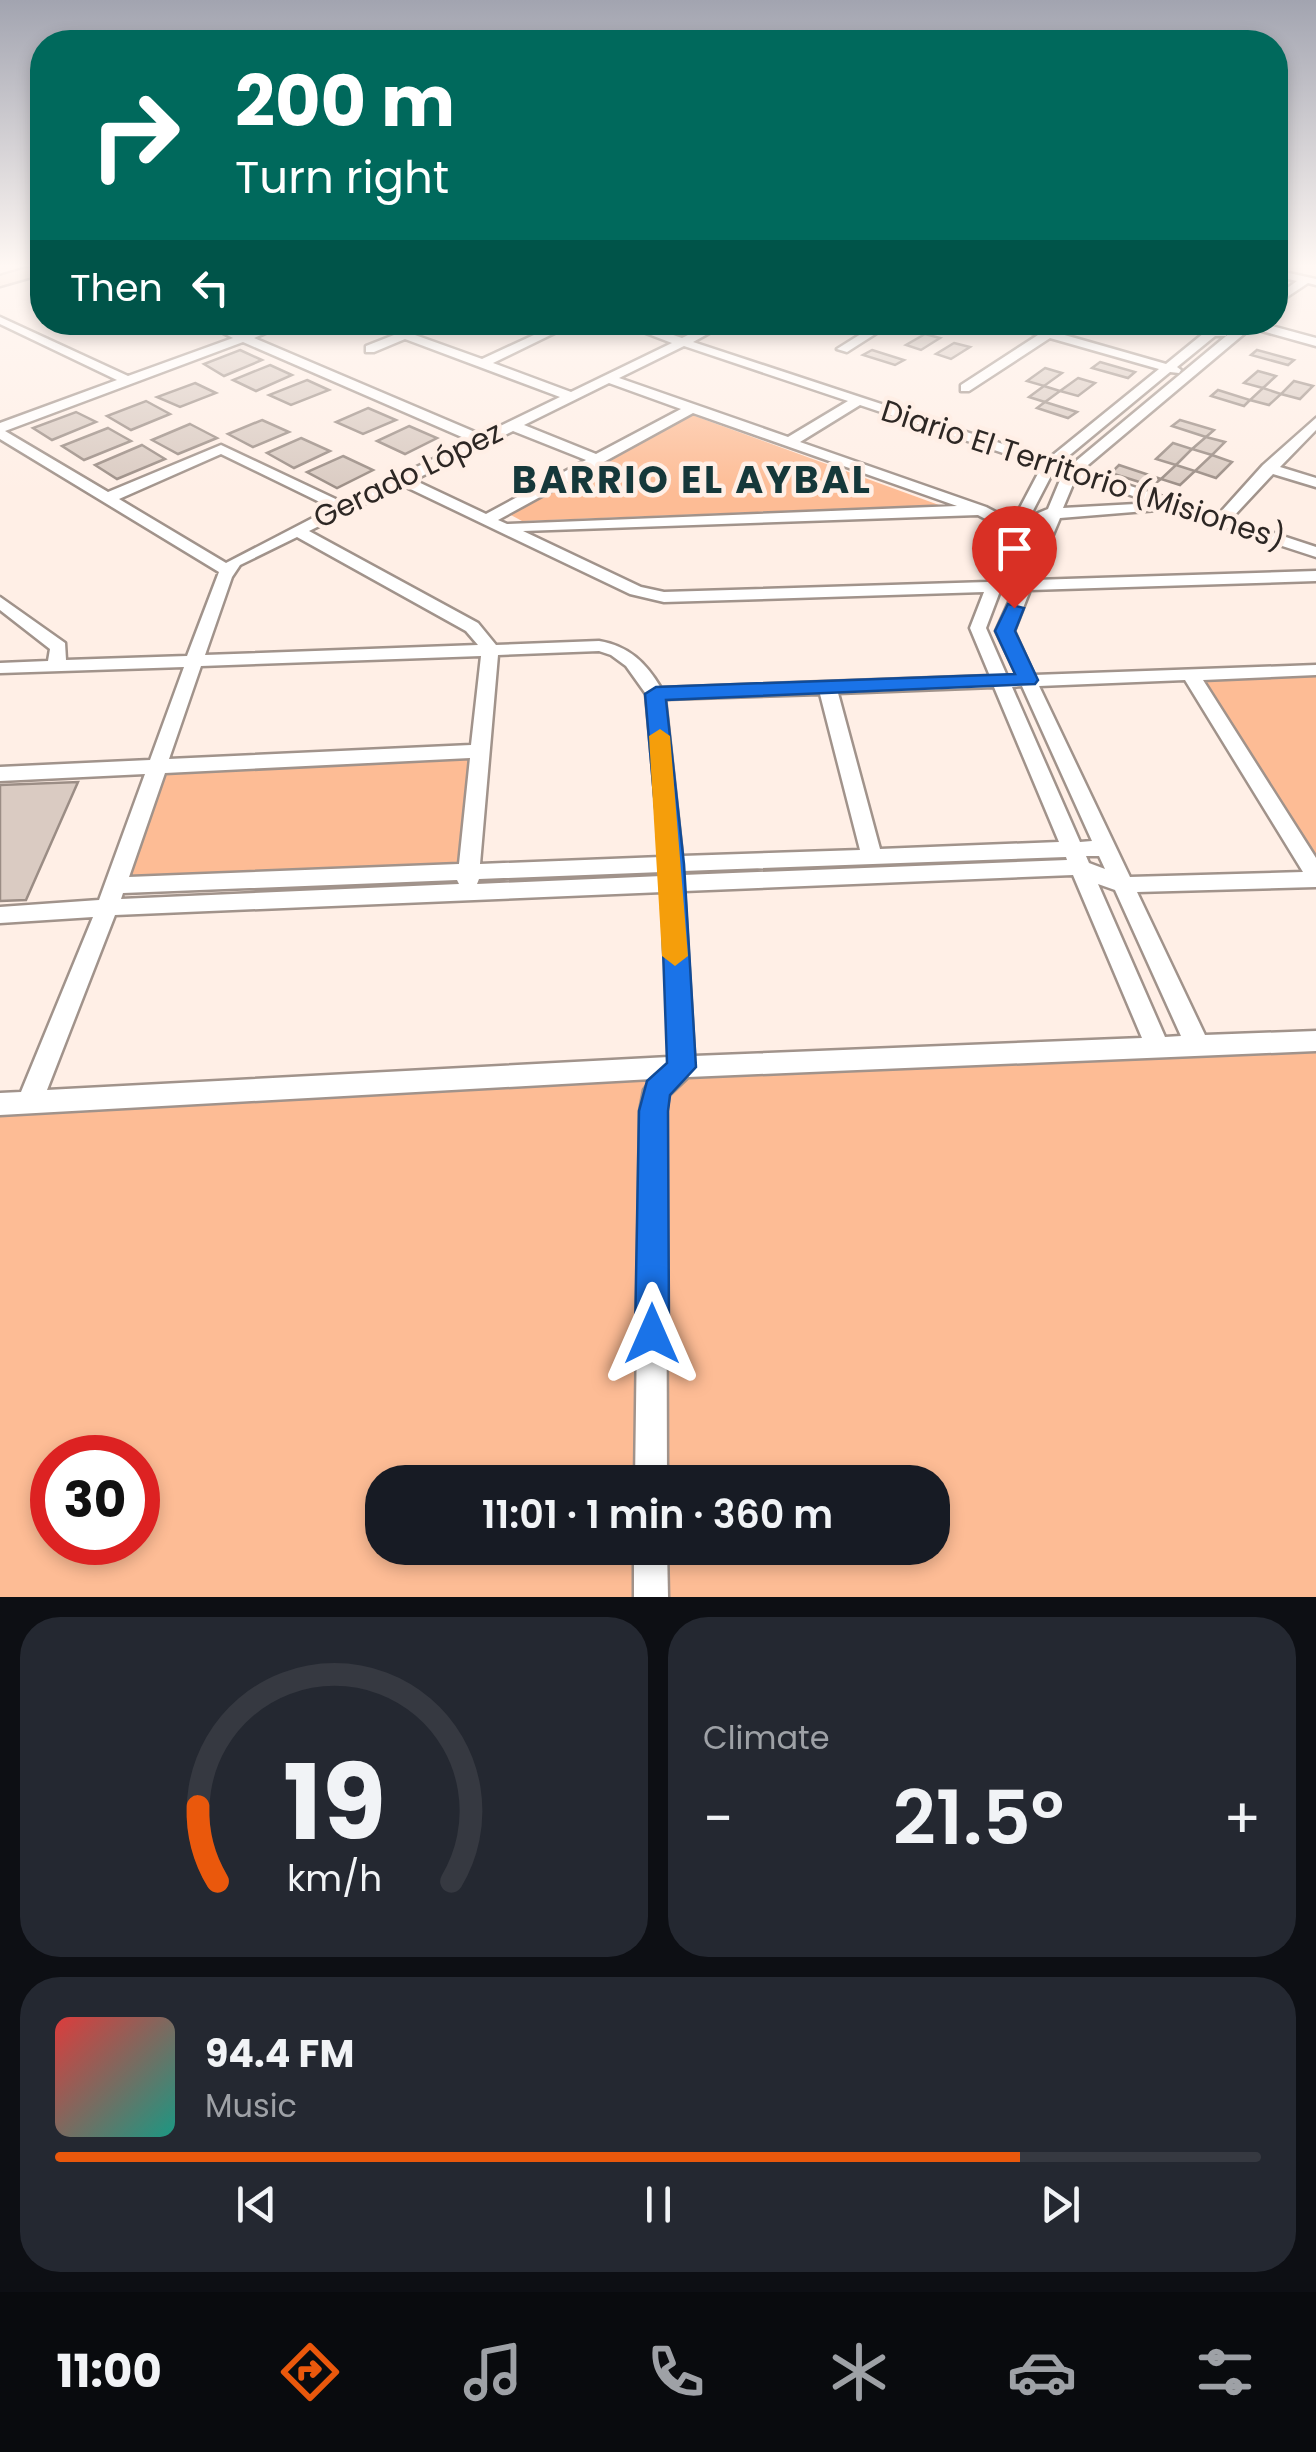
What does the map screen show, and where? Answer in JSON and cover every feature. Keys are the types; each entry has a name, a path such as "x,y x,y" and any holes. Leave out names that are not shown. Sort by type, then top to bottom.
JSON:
{"street":[{"path":"47,343 128,381"},
{"path":"0,431 232,343"},
{"path":"255,343 482,440"},
{"path":"370,349 386,343"},
{"path":"424,343 570,396"},
{"path":"482,364 528,343"},
{"name":"Gerado López","path":"228,572 234,562 340,507 678,343"},
{"name":"Diario El Territorio (Misiones)","path":"686,343 1316,552"},
{"path":"843,349 854,343"},
{"path":"965,388 1034,343"},
{"path":"1074,343 1186,373"},
{"path":"1158,1048 978,628 1016,529 1049,465 1199,343"},
{"path":"1198,1046 1005,631 1071,472 1224,343"},
{"path":"607,378 981,510 1016,529 1050,519 1174,506"},
{"path":"790,442 859,400"},
{"path":"496,523 598,460 694,408"},
{"path":"1220,521 1315,424"},
{"path":"510,425 598,460"},
{"path":"0,431 228,572 106,911 30,1102"},
{"path":"108,498 220,450 340,507"},
{"path":"1268,468 1316,483"},
{"path":"399,478 636,591 664,597 1316,576"},
{"path":"496,523 981,510"},
{"path":"1026,514 1050,519"},
{"path":"296,530 472,627 490,648 468,882"},
{"path":"0,602 58,647 56,666"},
{"path":"0,668 611,646 646,675 656,694 672,874 682,1067"},
{"path":"656,694 1316,670"},
{"path":"672,874 872,856 1075,858 1122,885 1316,877 1192,676"},
{"path":"827,686 872,856"},
{"path":"0,774 482,751"},
{"path":"114,886 468,882 1075,858 1106,848"},
{"path":"0,915 106,911 148,904 468,882"},
{"path":"0,1104 682,1067 1316,1041"},
{"path":"651,1465 653,1111 657,1090 682,1067"},
{"path":"650,1597 651,1565"}],"shaded area":[{"path":"692,415 939,505 522,521 509,514"},
{"path":"1316,670 1316,874 1192,676"},
{"path":"482,751 468,871 116,885 158,762"},
{"path":"1316,1042 1316,1597 0,1597 0,1105"}],"building":[{"path":"910,343 933,343 921,350 906,345"},
{"path":"954,343 970,347 951,359 936,354"},
{"path":"240,350 262,360 224,376 204,364"},
{"path":"872,350 904,360 895,365 863,355"},
{"path":"1257,350 1294,360 1288,365 1251,355"},
{"path":"1100,362 1135,372 1128,378 1092,368"},
{"path":"270,365 292,375 256,391 233,380"},
{"path":"1045,368 1062,373 1044,386 1027,381"},
{"path":"1258,371 1276,376 1263,388 1244,383"},
{"path":"1078,378 1095,383 1078,396 1060,391"},
{"path":"307,380 329,390 291,405 269,395"},
{"path":"1294,381 1313,386 1300,399 1281,394"},
{"path":"195,383 216,393 180,407 157,397"},
{"path":"1044,386 1060,391 1045,402 1029,397"},
{"path":"1263,388 1281,394 1269,405 1250,400"},
{"path":"1218,390 1250,400 1244,406 1211,396"},
{"path":"146,401 170,414 131,430 107,416"},
{"path":"1045,402 1077,412 1068,418 1037,408"},
{"path":"368,408 396,420 363,434 336,422"},
{"path":"76,412 96,422 52,440 33,428"},
{"path":"262,420 289,432 253,447 228,434"},
{"path":"1180,420 1214,430 1206,437 1172,426"},
{"path":"190,424 217,438 178,454 152,440"},
{"path":"409,426 437,438 405,454 377,441"},
{"path":"108,428 131,441 84,460 62,446"},
{"path":"1206,437 1225,442 1212,455 1192,449"},
{"path":"301,438 330,451 294,468 267,453"},
{"path":"1173,443 1192,449 1176,465 1156,459"},
{"path":"142,445 165,459 117,479 95,465"},
{"path":"1212,455 1232,462 1216,478 1195,471"},
{"path":"343,456 373,470 337,488 307,472"},
{"path":"1119,465 1161,479 1152,486 1111,473"},
{"path":"1176,465 1195,471 1180,485 1161,479"},
{"path":"78,782 26,900 0,901 0,785"}],"slow traffic":[{"path":"660,736 672,864 675,956"}],"district":[{"name":"BARRIO EL AYBAL","path":"692,480"}],"route":[{"path":"652,1334 653,1111 657,1090 665,1078 682,1067 672,864 656,694 1028,680 1005,631 1014,608"}]}
